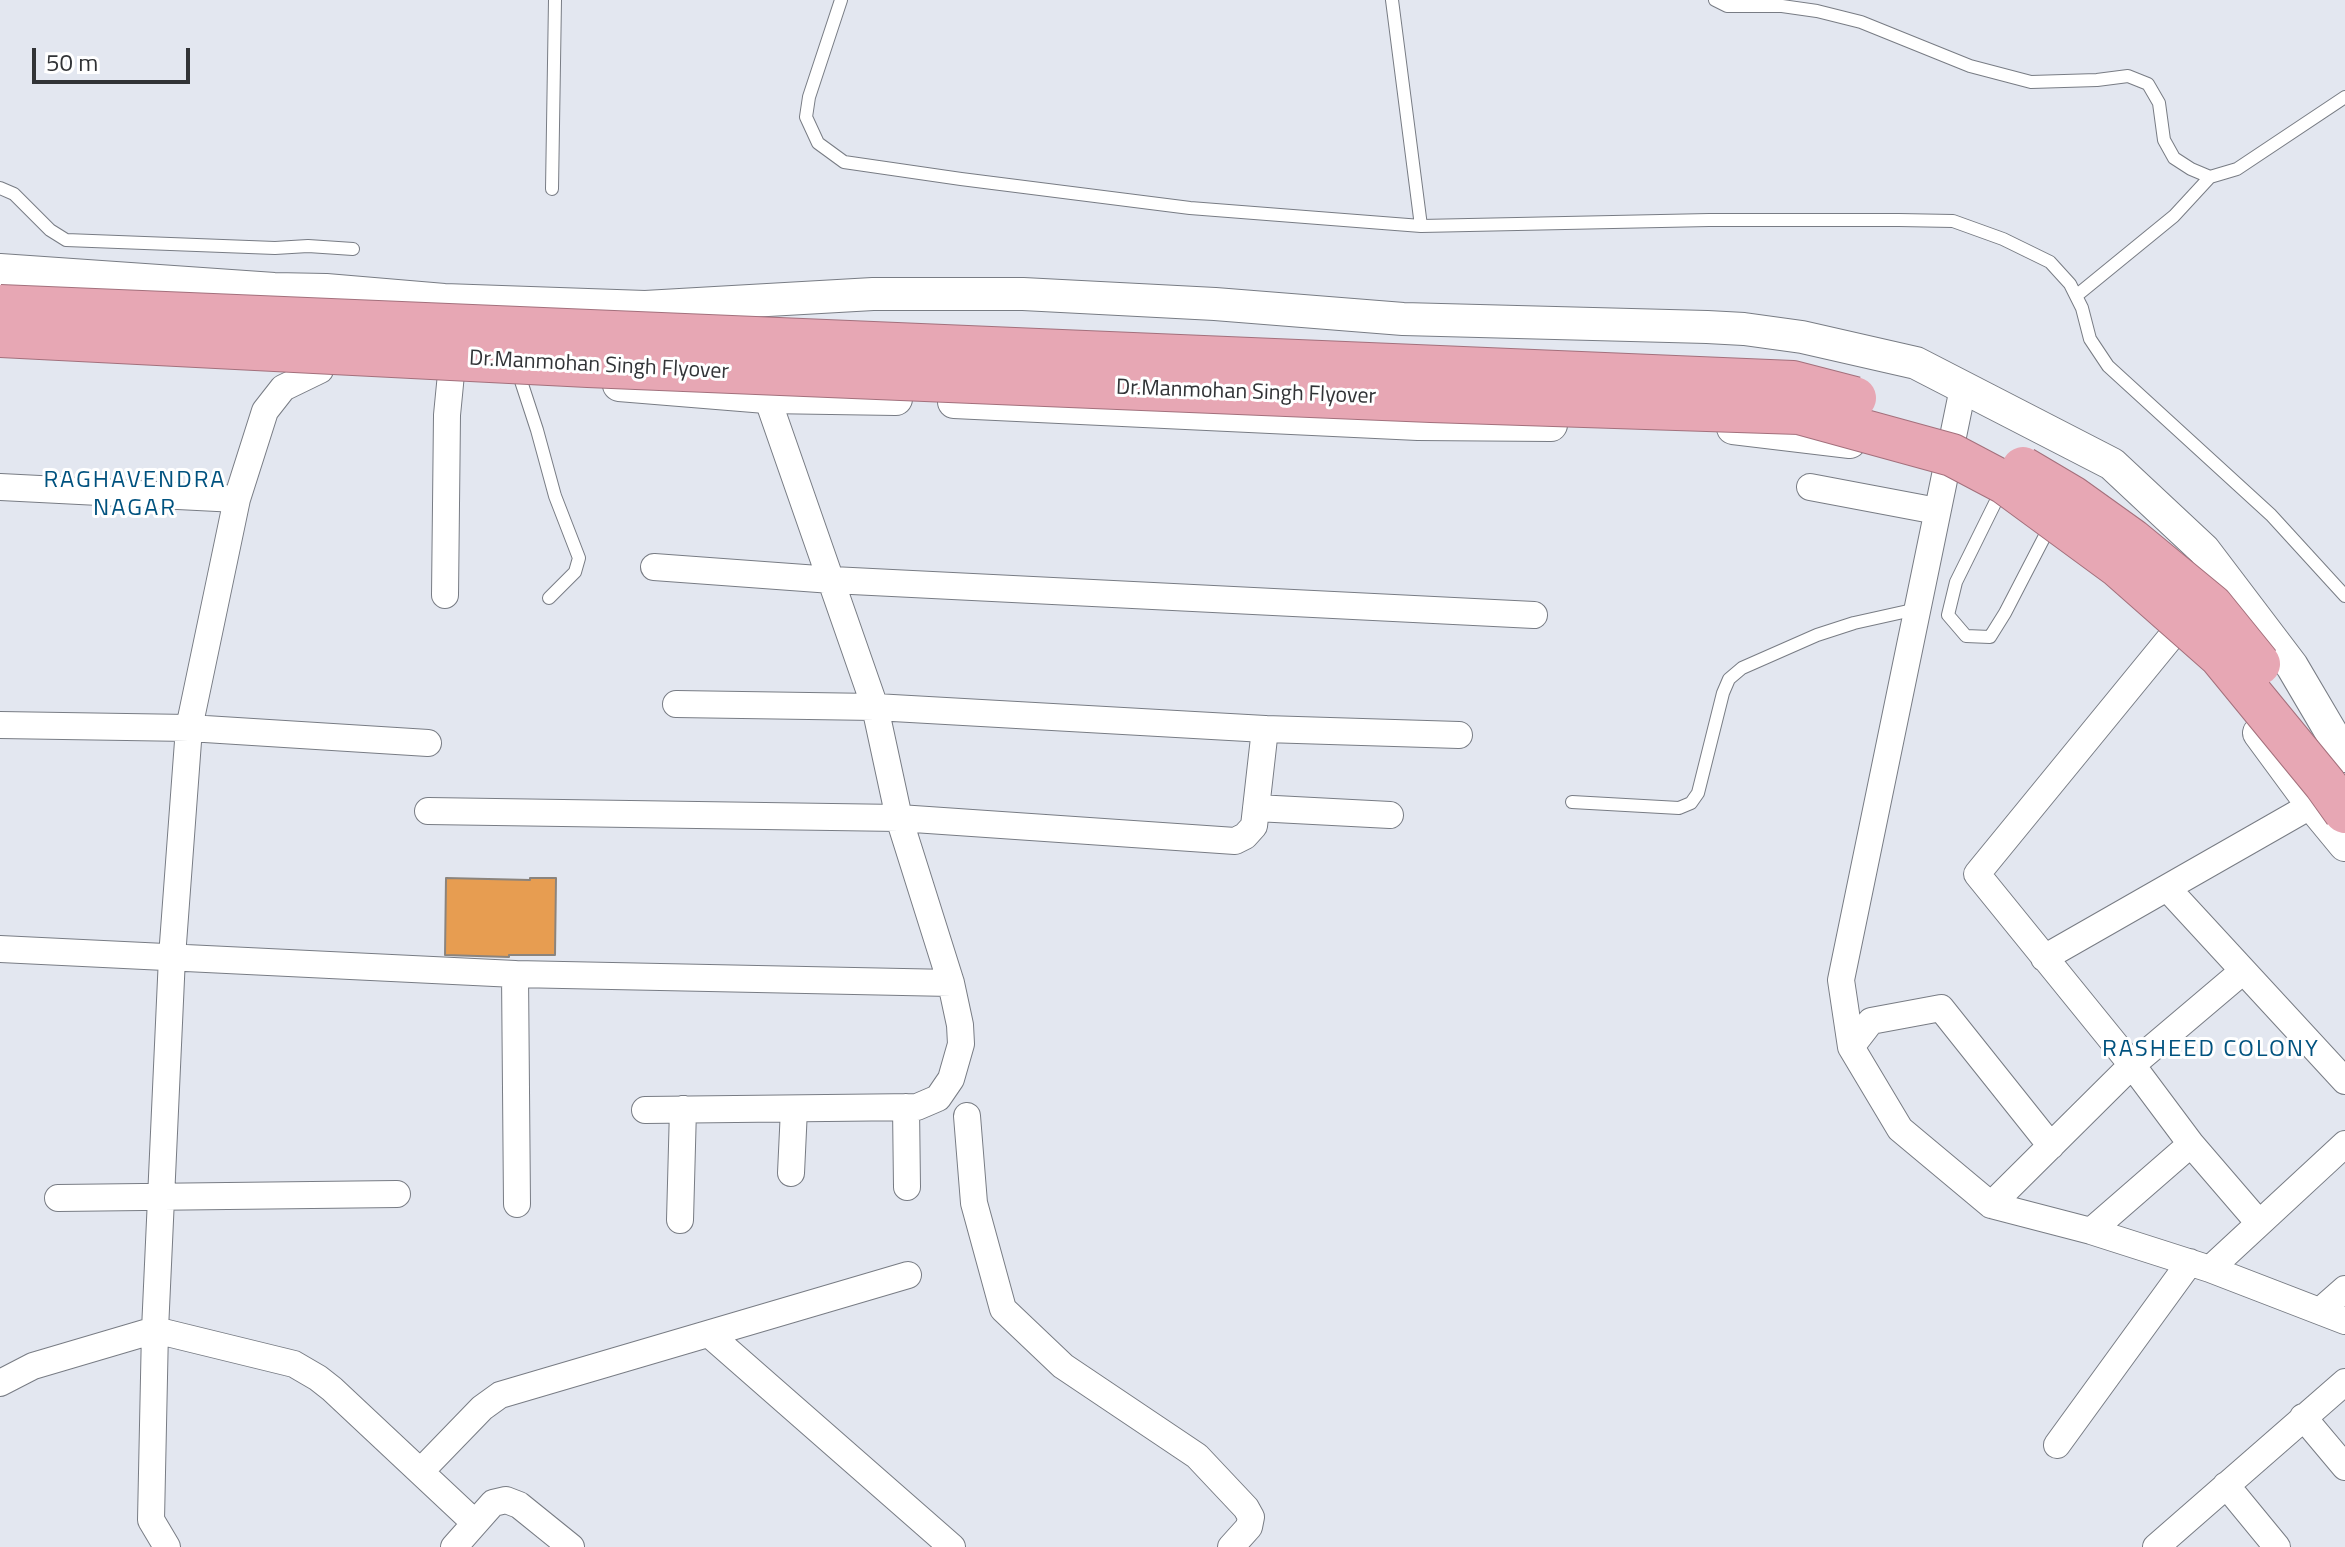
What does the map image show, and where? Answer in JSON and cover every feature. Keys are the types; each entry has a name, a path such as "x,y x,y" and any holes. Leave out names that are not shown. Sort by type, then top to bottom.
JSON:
{"highway":[{"name":"Dr.Manmohan Singh Flyover","path":"0,306 1793,382 1926,419 1982,444 2084,505 2212,606 2299,713 2345,780"},
{"name":"Dr.Manmohan Singh Flyover","path":"0,336 619,367 1799,413 1952,455 2005,483 2118,566 2220,656 2325,784 2328,809"}],"street":[{"path":"0,270 444,300 645,307 873,294 1023,294 1215,304 1403,319 1744,329 1802,337 1916,363 2112,464 2204,550 2292,666 2345,756"},
{"path":"320,370 326,290"},
{"path":"645,1110 917,1107 938,1098 951,1079 961,1044 951,983 899,818 875,707 766,397 738,302"},
{"path":"0,351 320,370 519,375 766,397 889,398 1418,424 1723,427 1848,442 1945,468 1976,480 2049,528 2136,594 2226,687 2328,809 2345,845"},
{"path":"167,1547 151,1520 155,1330 172,957 189,728 237,499 265,411 283,388 320,370"},
{"path":"445,595 447,415 451,374"},
{"path":"1963,388 1841,980 1851,1047 1900,1129 1991,1205 2091,1231 2200,1265 2345,1321"},
{"path":"0,487 237,499"},
{"path":"1810,487 1937,511"},
{"path":"654,567 832,580 1534,615"},
{"path":"2175,632 1977,874 2132,1065 2191,1144 2259,1223"},
{"path":"676,704 875,707 1265,729 1459,735"},
{"path":"0,725 189,728 428,743"},
{"path":"428,811 899,818 1235,841 1254,826 1265,729"},
{"path":"1256,808 1390,815"},
{"path":"2044,958 2168,889 2328,809"},
{"path":"2168,889 2345,1081"},
{"path":"0,949 515,974 951,983"},
{"path":"1991,1205 2132,1065 2243,971"},
{"path":"515,974 517,1204"},
{"path":"1851,1047 1871,1021 1941,1008 2051,1146"},
{"path":"906,1107 907,1187"},
{"path":"680,1220 683,1109"},
{"path":"791,1173 794,1109"},
{"path":"967,1116 974,1203 1003,1309 1063,1366 1197,1456 1251,1517 1249,1527 1231,1547"},
{"path":"2091,1231 2191,1144"},
{"path":"2057,1445 2200,1265 2259,1223 2345,1144"},
{"path":"58,1198 397,1194"},
{"path":"421,1471 482,1408 500,1395 908,1275"},
{"path":"2320,1311 2345,1289"},
{"path":"0,1383 33,1366 155,1330 294,1364 325,1384 475,1523"},
{"path":"709,1334 952,1547"},
{"path":"2156,1547 2345,1382"},
{"path":"2303,1417 2345,1467"},
{"path":"2226,1485 2277,1547"},
{"path":"454,1547 493,1503 506,1500 519,1505 571,1547"}],"lane":[{"path":"552,189 555,0"},
{"path":"841,0 809,97 806,117 818,143 844,162 1190,208 1421,226 1709,220 1953,221 2003,239 2050,262 2070,284 2082,308 2090,339 2108,366 2271,515 2345,596"},
{"path":"1392,0 1421,226"},
{"path":"1715,0 1727,6 1782,6 1817,11 1861,22 1970,66 2031,82 2128,76 2148,84 2159,103 2164,140 2174,158 2210,177"},
{"path":"2076,296 2174,216 2210,177 2237,169 2345,97"},
{"path":"0,188 14,194 50,230 66,240 353,249"},
{"path":"519,375 555,496 579,558 575,572 549,598"},
{"path":"1999,495 1956,582 1948,615 1966,636 1990,637 2049,528"},
{"path":"1572,802 1679,808 1691,803 1698,793 1729,679 1742,668 1817,635 1917,609"}],"building":[{"path":"446,878 556,878 555,955 445,955"}],"district":[{"name":"RAGHAVENDRA NAGAR","path":"135,495"},
{"name":"RASHEED COLONY","path":"2211,1050"}]}
